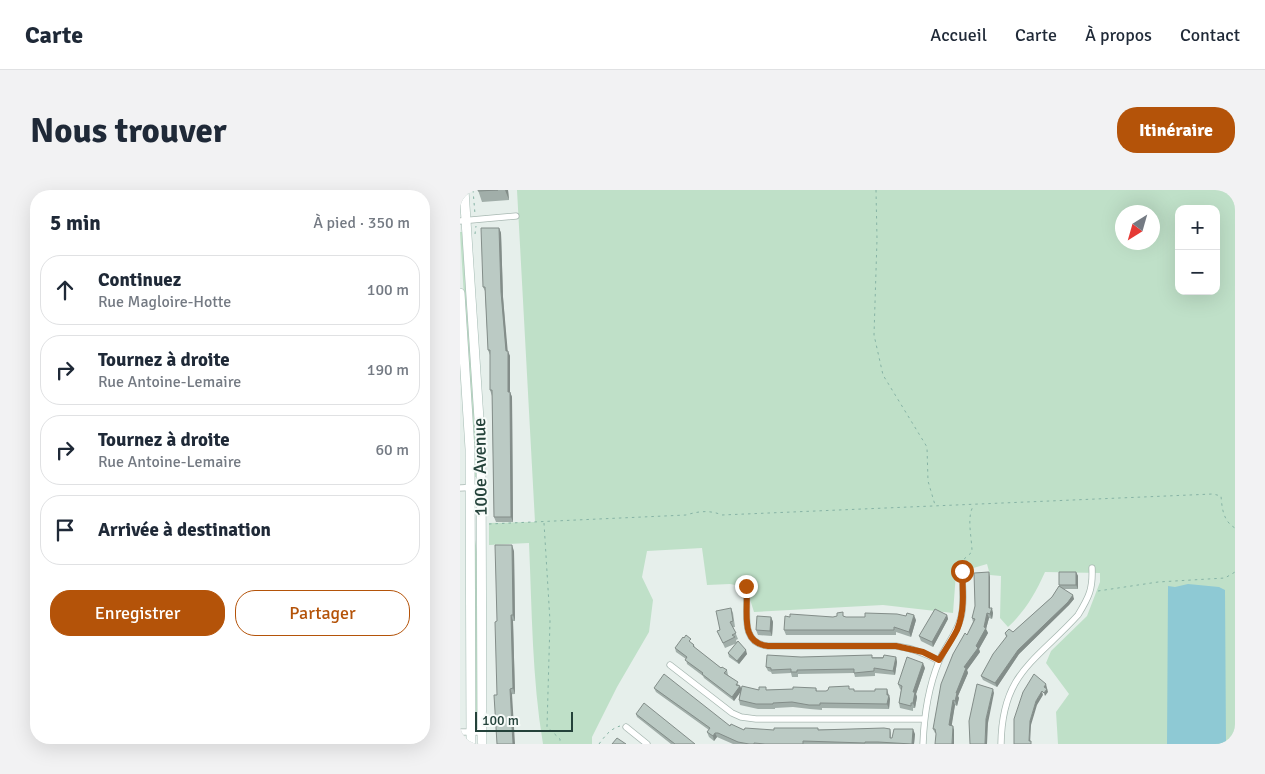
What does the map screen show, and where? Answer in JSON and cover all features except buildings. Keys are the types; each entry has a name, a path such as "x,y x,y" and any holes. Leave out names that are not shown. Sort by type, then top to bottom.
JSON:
{"street":[{"name":"100e Avenue","path":"464,190 463,221 480,419 482,744"},
{"path":"463,221 516,216"},
{"name":"100e Avenue","path":"460,293 469,427 471,744"},
{"path":"460,488 481,487"},
{"path":"1001,744 1001,723 1011,690 1029,663 1078,615 1084,606 1093,584 1092,568"},
{"path":"923,744 924,719 932,681 939,660 957,630 961,616 963,602 962,571"},
{"path":"746,586 746,626 748,633 759,644 768,646 896,646 923,652 939,660"},
{"path":"670,665 732,713 741,717 756,719 924,719"},
{"path":"626,727 648,744"},
{"path":"460,732 482,732"}],"path":[{"path":"474,190 475,212"},
{"path":"876,190 877,239 874,335 883,376 927,447 928,482 936,506"},
{"path":"488,524 686,515 714,511 722,515 1212,494 1221,496 1223,513 1235,528"},
{"path":"962,571 963,560 972,552 970,519 971,509 975,504"},
{"path":"544,522 550,621 547,727 560,738 560,744"},
{"path":"1098,591 1158,582 1225,578 1235,572"},
{"path":"598,744 613,729 620,726 626,727"}],"green space":[{"path":"517,190 1235,190 1235,744 1058,744 1056,712 1069,694 1046,663 1051,651 1087,616 1100,582 1100,573 1045,572 1030,601 1008,627 1000,618 1001,576 990,575 987,564 956,573 953,613 883,605 754,612 746,587 730,584 707,585 702,548 647,551 642,577 653,600 649,632 617,687 592,737 592,744 543,744 535,669 529,543 489,545 489,523 535,522"},
{"path":"460,232 464,232 477,429 477,477 473,477 472,426"},
{"path":"473,527 478,558 479,722 474,722"}],"water":[{"path":"1188,584 1219,587 1225,590 1226,744 1167,744 1168,586 1175,587"}],"route":[{"path":"746,586 746,626 748,633 759,644 768,646 896,646 923,652 939,660 957,630 961,616 963,602 962,571"}]}
